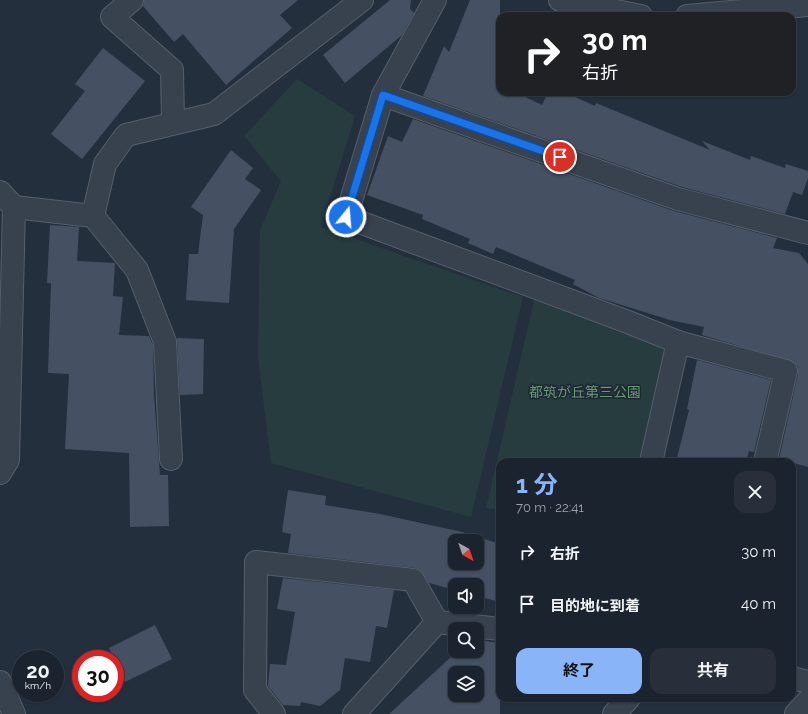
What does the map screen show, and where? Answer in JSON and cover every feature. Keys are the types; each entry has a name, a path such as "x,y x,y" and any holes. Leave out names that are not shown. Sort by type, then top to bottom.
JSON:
{"street":[{"path":"132,0 112,17 172,70 172,124"},
{"path":"435,0 383,95 346,217 678,342 786,371 766,458"},
{"path":"560,0 621,12"},
{"path":"93,216 104,164 126,135 214,114 347,3"},
{"path":"731,12 808,5"},
{"path":"383,95 678,199 808,233"},
{"path":"0,473 8,460 7,200 93,216 137,270 166,342 171,459"},
{"path":"652,458 678,342"},
{"path":"274,714 255,690 256,562 413,580 437,622"},
{"path":"437,622 496,629"},
{"path":"354,714 437,622"},
{"path":"796,679 808,682"},
{"path":"0,682 14,714"},
{"path":"796,714 808,701"},
{"path":"614,714 625,702"}],"green space":[{"path":"297,79 355,116 321,227 523,297 471,517 271,463 258,356 260,230 281,181 244,136"},
{"name":"都筑が丘第三公園","path":"535,296 668,344 642,458 498,458"},
{"name":"都筑が丘第三公園","path":"496,465 496,509 486,508"}],"building":[{"path":"144,0 298,0 280,15 292,28 226,85 183,34 174,42 143,6"},
{"path":"390,0 411,0 410,9 414,13 402,35 345,83 323,55"},
{"path":"470,0 500,0 500,12 496,12 496,96 523,96 542,105 546,96 573,96 595,106 596,103 710,150 702,141 750,160 751,156 785,168 786,164 808,171 808,178 802,195 793,192 785,214 682,187 423,96 444,46 449,52"},
{"path":"103,48 145,81 82,159 51,134 85,91 75,84"},
{"path":"413,119 674,211 777,238 773,248 799,253 808,264 808,467 796,464 796,458 779,458 798,374 798,367 794,362 702,335 704,327 670,320 599,298 573,284 575,280 496,247 493,254 468,243 470,239 422,219 423,215 367,195 388,136 402,142"},
{"path":"231,150 253,168 245,179 261,190 234,229 229,303 186,300 189,254 198,254 203,215 191,207"},
{"path":"50,225 79,227 77,261 115,263 113,296 123,297 119,335 149,336 153,345 154,395 160,475 168,475 169,526 130,527 129,453 65,449 69,374 48,373 51,283 47,283"},
{"path":"177,338 204,339 203,394 180,395"},
{"path":"697,360 771,380 754,452 749,451 747,458 677,458 689,410 687,409"},
{"path":"288,490 326,496 325,505 380,514 468,534 448,534 448,570 484,570 484,539 496,543 496,601 484,598 484,578 448,578 448,588 429,583 420,570 415,568 288,553 291,534 282,532"},
{"path":"283,578 394,590 387,628 376,626 370,662 345,658 340,690 320,706 301,702 300,706 283,705 268,686 270,664 286,665 295,612 277,609"},
{"path":"155,625 172,659 125,682 124,650 110,650 109,648"},
{"path":"484,641 496,642 496,702 500,702 500,714 389,714 450,658 484,658"}],"route":[{"path":"346,217 383,95 560,157"}]}
